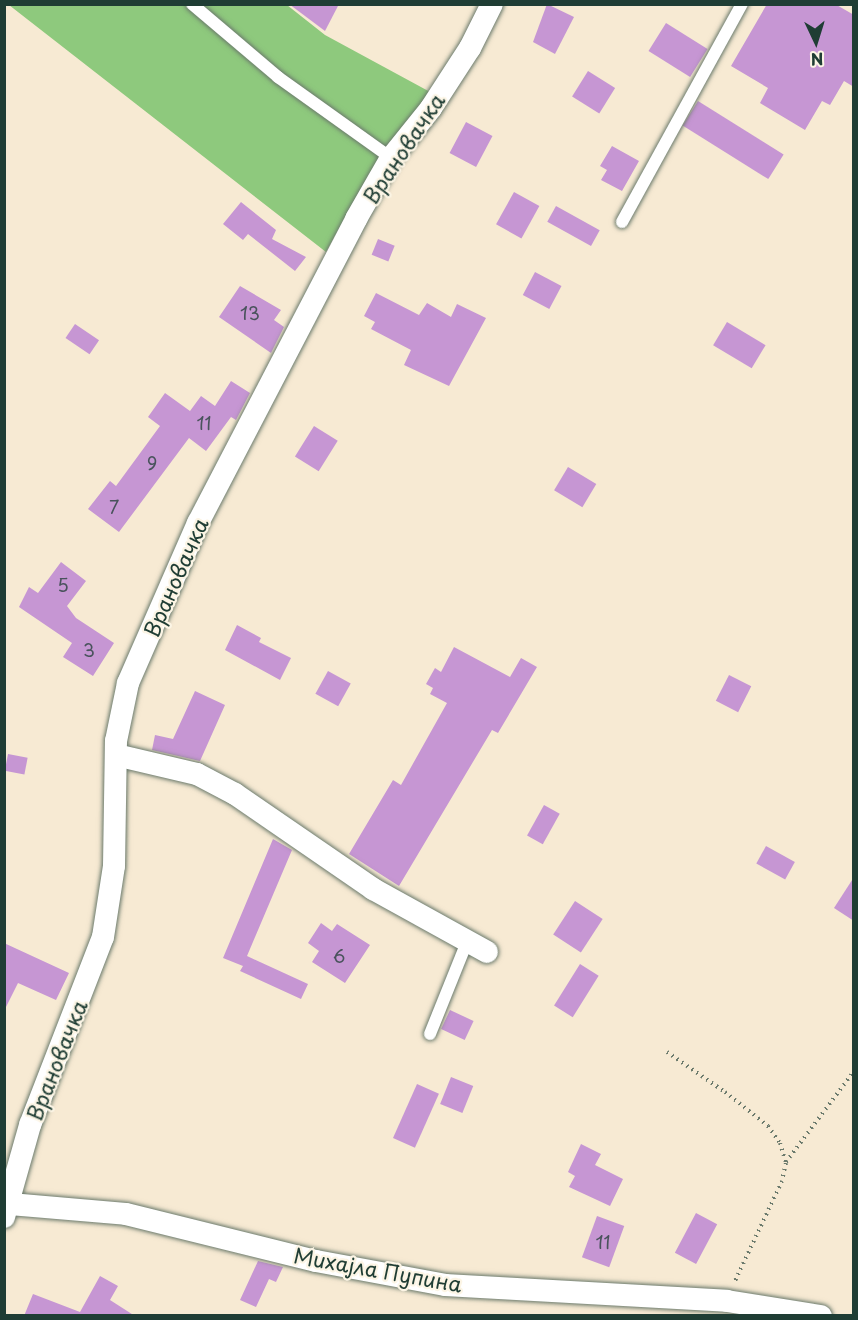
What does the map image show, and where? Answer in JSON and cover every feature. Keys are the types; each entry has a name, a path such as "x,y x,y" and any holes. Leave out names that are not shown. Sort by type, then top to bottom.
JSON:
{"street":[{"name":"Врановачка","path":"6,1207 30,1125 102,937 114,866 116,755 128,683 198,523 391,158 431,108 492,4"},
{"path":"116,755 197,774 235,794 373,889 487,952"},
{"name":"Михајла Пупина","path":"6,1207 126,1214 316,1261 445,1285 727,1301 821,1316"}],"lane":[{"path":"192,4 278,77 391,158"},
{"path":"622,222 742,4"},
{"path":"430,1034 467,942"}],"path":[{"path":"667,1052 768,1126 780,1143 786,1163"},
{"path":"727,1301 782,1182 786,1163 854,1071"}],"green space":[{"path":"9,5 287,5 325,35 432,93 370,172 326,252"}],"building":[{"path":"289,4 339,4 325,31"},
{"path":"547,4 574,17 555,54 533,42"},
{"path":"767,4 835,4 854,15 854,87 844,81 830,105 822,101 805,130 760,103 768,88 731,66"},
{"path":"666,23 708,49 690,77 649,51"},
{"path":"588,71 615,88 599,113 572,96"},
{"path":"698,101 784,155 768,179 683,126"},
{"path":"466,122 492,136 476,167 450,153"},
{"path":"612,146 639,161 622,191 601,180 607,170 600,166"},
{"path":"514,192 539,206 521,238 496,224"},
{"path":"241,202 276,230 272,239 306,257 295,271 248,234 243,240 223,224"},
{"path":"556,206 600,230 591,246 547,222"},
{"path":"378,239 395,246 388,262 372,255"},
{"path":"535,272 561,286 549,309 523,295"},
{"path":"240,286 281,310 274,320 284,327 271,353 219,317"},
{"path":"376,293 419,315 427,303 451,317 457,304 486,318 449,386 404,365 411,350 371,329 375,322 364,316"},
{"path":"727,322 766,345 752,368 713,345"},
{"path":"75,324 99,340 90,354 65,338"},
{"path":"231,381 250,393 236,420 231,417 206,451 189,438 119,532 88,509 110,481 116,486 160,426 148,417 165,393 190,411 201,396 215,406"},
{"path":"314,426 338,441 319,471 295,457"},
{"path":"568,467 596,484 582,507 554,490"},
{"path":"61,562 86,581 67,606 76,618 114,643 93,676 63,657 72,643 19,607 29,587 38,593"},
{"path":"237,625 261,638 259,642 291,658 280,680 225,650"},
{"path":"454,647 510,677 521,658 537,667 498,733 492,730 399,886 349,854 393,780 401,785 447,703 430,694 433,688 426,684 435,668 441,672"},
{"path":"328,671 351,684 338,706 315,694"},
{"path":"729,675 751,686 738,712 716,701"},
{"path":"195,691 225,705 200,761 152,750 155,735 173,739"},
{"path":"8,754 28,758 24,775 5,771"},
{"path":"544,805 560,814 543,844 527,836"},
{"path":"273,839 292,850 247,956 308,984 301,999 240,971 243,966 223,958"},
{"path":"766,846 795,862 785,879 756,863"},
{"path":"854,877 854,921 834,908"},
{"path":"575,901 603,919 581,953 553,935"},
{"path":"321,923 332,931 337,924 370,945 345,983 312,962 319,951 308,943"},
{"path":"4,943 69,973 56,1000 18,983 4,1011"},
{"path":"580,964 599,976 573,1017 554,1006"},
{"path":"450,1010 474,1021 465,1040 441,1029"},
{"path":"451,1077 473,1086 462,1113 440,1104"},
{"path":"417,1084 439,1094 415,1148 393,1138"},
{"path":"581,1144 601,1154 595,1165 623,1179 610,1206 569,1187 575,1176 568,1172"},
{"path":"696,1213 717,1224 696,1264 675,1253"},
{"path":"597,1216 624,1226 609,1267 582,1257"},
{"path":"258,1261 283,1267 276,1282 269,1279 256,1307 240,1300"},
{"path":"100,1276 118,1286 110,1300 135,1316 24,1316 33,1294 80,1312"}]}
